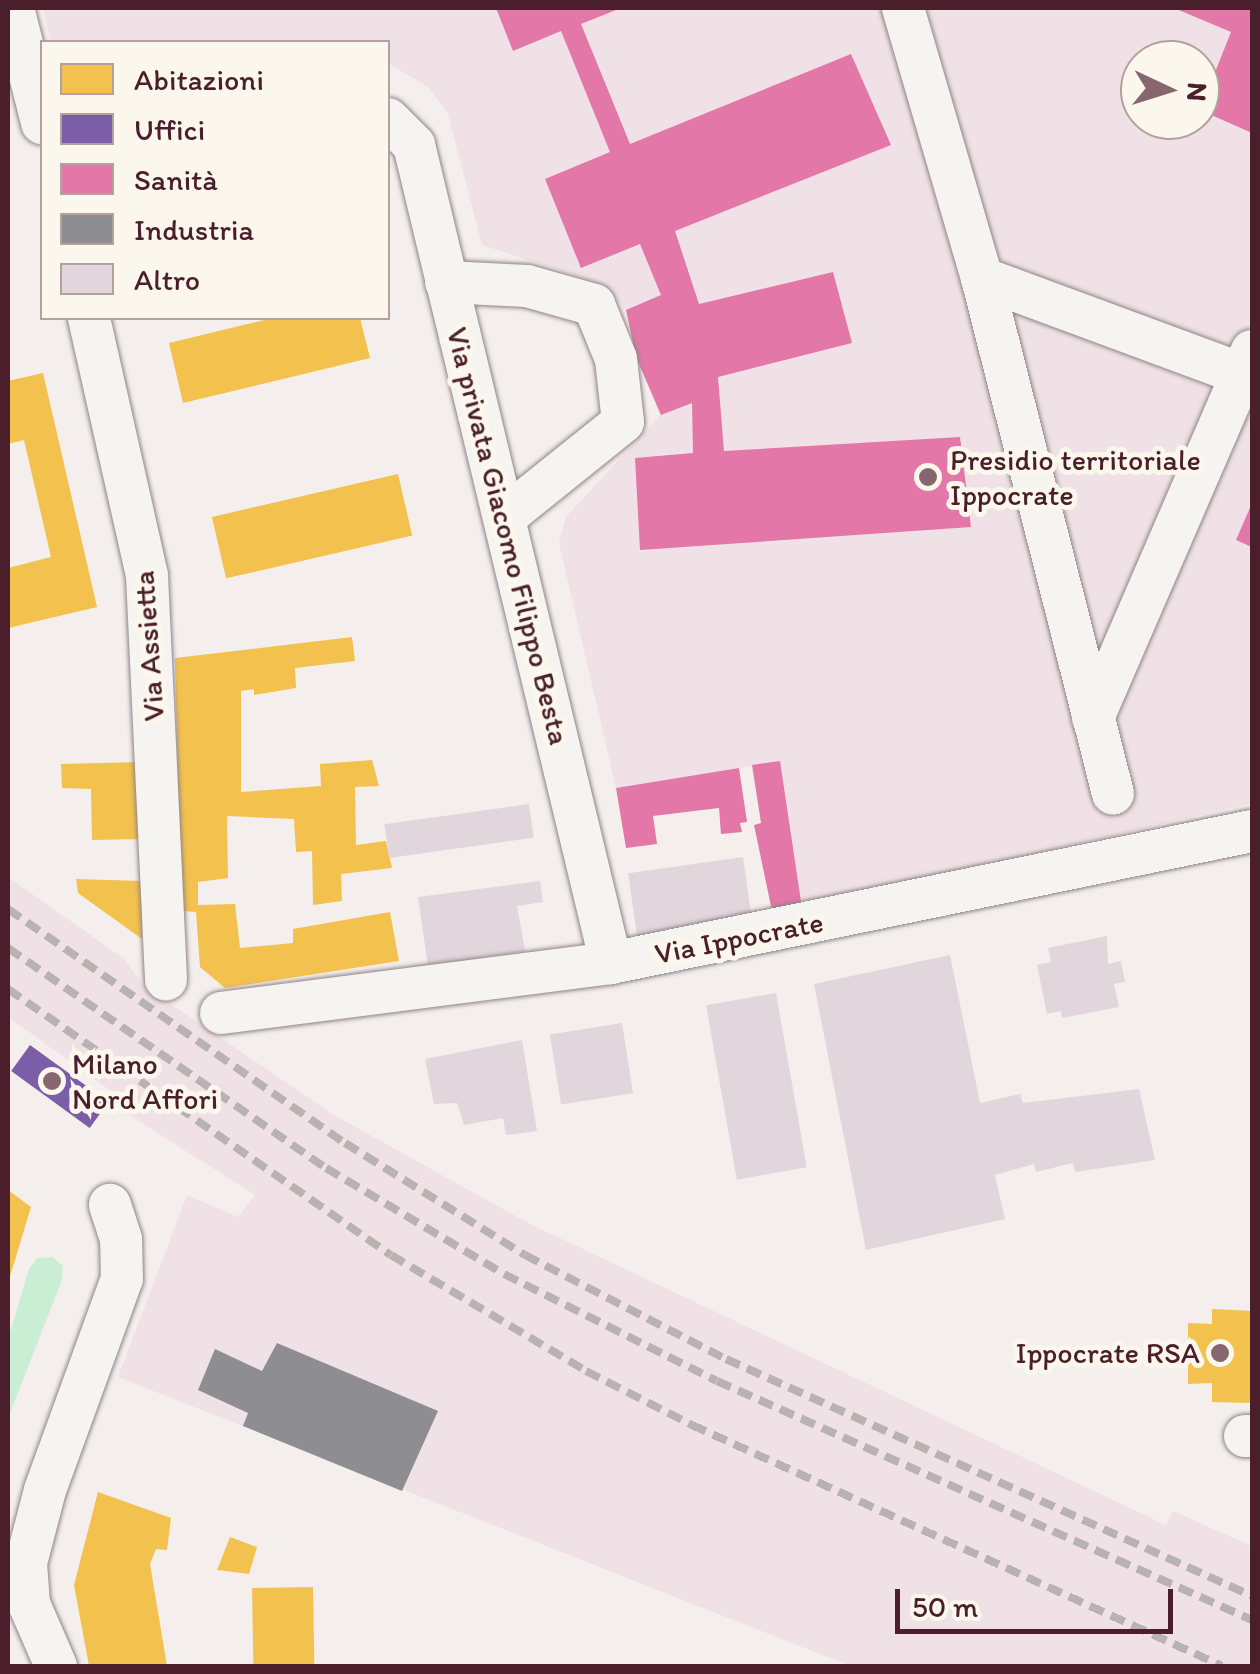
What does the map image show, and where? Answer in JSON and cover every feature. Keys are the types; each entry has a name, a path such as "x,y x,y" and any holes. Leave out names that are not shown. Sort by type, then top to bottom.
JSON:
{"street":[{"path":"13,8 40,114"},
{"path":"903,8 982,278 1112,794"},
{"name":"Via privata Giacomo Filippo Besta","path":"390,121 414,146 611,963"},
{"path":"982,278 1249,368 1093,718"},
{"path":"446,282 527,286 594,305 616,359 622,422 506,516"},
{"name":"Via Assietta","path":"89,320 147,576 166,980"},
{"name":"Via Ippocrate","path":"221,1013 611,963 1252,831"},
{"path":"54,1662 26,1585 30,1540 44,1490 122,1280 124,1253 110,1204"},
{"path":"8,1548 44,1490"},
{"path":"8,1644 38,1646 54,1662"}],"shaded area":[{"name":"Presidio territoriale Ippocrate","path":"43,8 1252,8 1252,803 802,908 780,761 616,788 559,543 566,517 660,415 636,357 626,310 602,284 482,245 448,114 428,87 390,64 390,40 51,40"},
{"path":"8,877 123,958 143,985 334,1115 530,1224 1166,1525 1173,1511 1252,1546 1252,1666 850,1666 118,1377 187,1195 238,1217 255,1195 109,1102 114,1093 8,1017"}],"green space":[{"path":"52,1257 63,1266 62,1280 8,1418 8,1339 29,1269 37,1258"}],"building: Abitazioni":[{"path":"265,320 360,320 370,358 183,403 169,343"},
{"path":"43,373 97,607 8,628 8,568 51,557 24,440 8,444 8,381"},
{"path":"398,474 412,535 226,578 212,517"},
{"path":"352,637 355,661 295,668 296,688 254,695 254,689 241,691 241,792 321,786 320,764 372,760 379,786 355,787 356,845 386,841 392,868 341,874 342,901 313,905 312,851 296,852 294,819 227,816 228,878 198,882 198,905 235,904 240,948 293,943 293,929 390,912 399,961 225,988 200,967 196,912 181,911 175,658"},
{"path":"141,762 141,839 92,840 91,789 62,788 61,764"},
{"path":"76,879 142,881 142,939 78,893"},
{"path":"8,1190 31,1207 8,1283"},
{"name":"Ippocrate RSA","path":"1212,1309 1252,1311 1252,1403 1212,1402 1212,1383 1188,1384 1188,1323 1212,1324"},
{"path":"98,1492 171,1518 167,1550 156,1549 150,1564 167,1666 89,1666 74,1585"},
{"path":"230,1537 257,1547 249,1574 217,1570"},
{"path":"313,1587 314,1666 253,1666 252,1588"}],"building: Uffici":[{"name":"Milano Nord Affori","path":"30,1045 108,1102 90,1128 11,1071"}],"building: Sanità":[{"path":"496,8 621,8 581,24 630,144 851,54 891,145 675,231 699,304 833,272 852,343 718,377 724,451 960,437 971,527 640,550 635,458 693,453 692,403 661,415 636,357 626,310 661,295 640,244 581,268 545,179 610,152 561,31 513,51"},
{"path":"1174,8 1252,8 1252,133 1220,119 1220,60 1231,32"},
{"path":"1252,503 1252,547 1236,540"},
{"path":"780,761 802,908 772,911 754,825 761,823 752,765"},
{"path":"739,768 747,822 740,823 742,832 721,834 719,808 653,816 657,844 626,848 616,788"}],"building: Industria":[{"path":"277,1343 438,1411 402,1491 243,1426 248,1413 198,1390 215,1349 262,1371"}],"building: Altro":[{"path":"529,804 534,838 389,858 384,824"},
{"path":"743,857 752,920 637,937 628,873"},
{"path":"540,881 543,902 517,906 525,951 428,966 418,897"},
{"path":"1107,936 1108,964 1121,961 1125,982 1114,984 1119,1007 1062,1018 1061,1011 1047,1014 1037,965 1051,962 1048,948"},
{"path":"950,955 980,1103 1020,1094 1023,1103 1139,1089 1155,1160 1075,1172 1073,1163 1036,1172 1034,1164 995,1175 1005,1219 866,1250 814,984"},
{"path":"776,993 807,1167 737,1180 706,1005"},
{"path":"622,1023 633,1093 561,1105 550,1034"},
{"path":"522,1040 537,1131 506,1135 503,1118 464,1125 457,1103 434,1104 425,1059"}],"railway":[{"path":"8,909 345,1143 525,1255 726,1359 1252,1596"},
{"path":"8,948 326,1168 504,1274 717,1381 1252,1620"},
{"path":"8,989 391,1255 586,1371 692,1425 1222,1666"}],"place":[{"name":"Presidio territoriale Ippocrate","path":"928,477"},
{"name":"Milano Nord Affori","path":"52,1081"},
{"name":"Ippocrate RSA","path":"1220,1353"}]}
